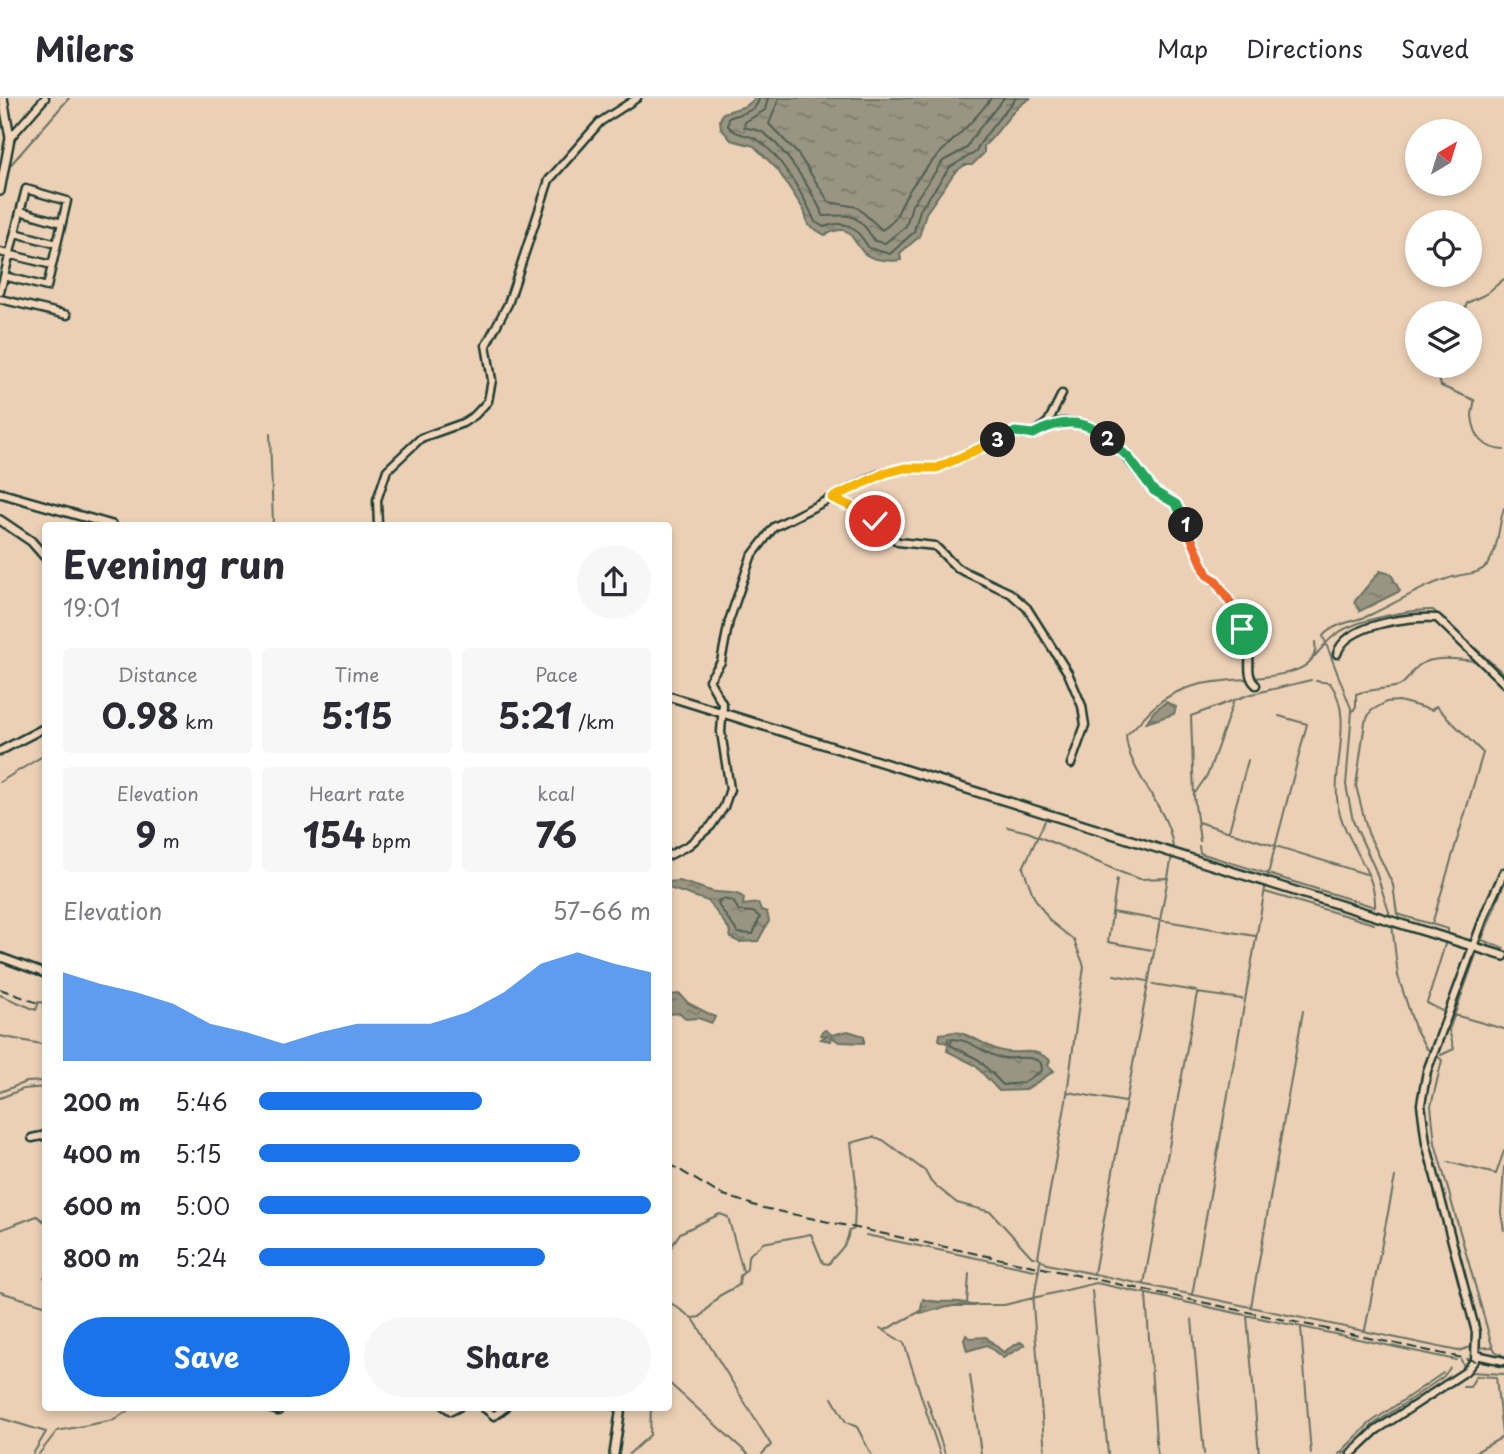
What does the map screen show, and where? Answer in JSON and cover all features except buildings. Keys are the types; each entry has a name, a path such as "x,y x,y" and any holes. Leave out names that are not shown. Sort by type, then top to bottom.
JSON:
{"main road":[{"path":"0,191 10,138 4,98"},
{"path":"0,494 101,522"},
{"path":"0,520 31,541 42,553"},
{"path":"672,697 1504,956"},
{"path":"614,1454 620,1411"}],"street":[{"path":"10,138 45,98"},
{"path":"378,522 376,500 387,470 421,438 463,423 488,401 492,380 486,345 514,288 545,186 600,122 637,98"},
{"path":"0,292 9,254 26,189 67,201 47,287 4,276"},
{"path":"20,211 62,223"},
{"path":"15,233 57,244"},
{"path":"0,252 52,265"},
{"path":"0,299 67,315"},
{"path":"672,854 701,836 718,817 729,795 731,782 721,732 723,713 720,698 709,680 721,662 729,621 751,557 774,527 879,474 905,468 937,468 1015,432 1033,434 1043,426 1062,394"},
{"path":"1043,426 1071,422 1102,433 1129,458 1154,491 1176,504 1207,575 1215,580 1237,612 1250,646 1250,676 1256,685"},
{"path":"832,498 864,512 898,542 935,546 957,568 1010,593 1027,608 1068,673 1082,706 1085,725 1071,764"},
{"path":"1337,654 1343,641 1357,632 1401,620 1437,618 1504,682"},
{"path":"0,751 42,729"},
{"path":"1351,1454 1375,1431 1470,1368 1476,1355 1476,1332 1426,1143 1422,1116 1423,1089 1473,946 1504,872"},
{"path":"0,957 42,973"},
{"path":"32,1138 42,1136"},
{"path":"1476,1355 1504,1361"}],"water":[{"path":"756,98 1031,98 1012,114 984,146 984,153 972,165 965,165 955,172 926,213 919,237 900,253 901,260 892,261 866,255 845,230 825,235 808,225 804,210 777,169 754,146 731,140 721,128 723,113 746,106"},
{"path":"1380,571 1391,574 1400,591 1360,611 1354,602"},
{"path":"1166,702 1176,707 1174,714 1146,723 1154,711"},
{"path":"672,882 737,894 744,898 743,905 758,903 761,910 767,912 769,921 758,941 739,942 731,938 729,929 708,901 672,889"},
{"path":"680,994 688,1003 715,1017 712,1023 698,1018 686,1019 680,1013 672,1014 672,995"},
{"path":"826,1030 832,1035 848,1031 864,1036 864,1043 839,1042 831,1037 830,1041 821,1039 826,1036 821,1035 822,1031"},
{"path":"955,1032 1002,1051 1037,1053 1050,1060 1048,1065 1054,1071 1025,1090 999,1091 975,1065 947,1051 949,1037 946,1043 939,1040 940,1034"},
{"path":"923,1299 961,1302 973,1306 953,1306 920,1313"},
{"path":"966,1335 970,1338 986,1337 1003,1352 1020,1342 1025,1345 1003,1358 987,1345 967,1351 964,1340"}],"waterway":[{"path":"7,169 69,98"},
{"path":"1471,301 1486,294 1504,279"},
{"path":"1439,378 1441,386 1474,400 1472,416 1478,435 1491,447 1504,450"},
{"path":"270,434 273,522"},
{"path":"1391,918 1375,869 1353,821 1346,785 1352,711 1323,636 1334,628 1366,617 1435,583 1484,568 1494,552 1504,508"},
{"path":"1315,656 1326,643 1346,628 1398,613 1433,610 1504,674"},
{"path":"1255,678 1285,673 1304,666 1315,652 1315,642"},
{"path":"1353,711 1356,694 1399,686 1427,661 1477,661"},
{"path":"1173,851 1166,821 1134,764 1126,735 1154,707 1175,693 1211,682 1249,679"},
{"path":"1200,841 1194,797 1191,716 1248,695 1311,680"},
{"path":"1199,846 1200,853 1375,907 1371,882 1341,819 1338,806 1341,711 1330,683 1316,681"},
{"path":"1195,793 1208,774 1234,700"},
{"path":"1432,924 1483,753 1436,706 1432,710 1399,701 1386,702 1371,711 1365,722 1356,786 1368,833 1393,885 1397,914 1448,929 1448,936"},
{"path":"1267,878 1307,724 1279,716"},
{"path":"0,782 42,756"},
{"path":"1229,831 1248,760"},
{"path":"1045,821 1023,868 1034,897 1050,921 1074,940 1084,966 1066,1101 1038,1257 1047,1264 1458,1351 1471,1347"},
{"path":"1198,822 1366,874"},
{"path":"1007,827 1028,832 1140,879 1167,878"},
{"path":"1094,1273 1172,856"},
{"path":"1117,879 1108,942 1152,950"},
{"path":"1192,1295 1266,883"},
{"path":"1481,942 1504,884"},
{"path":"1265,892 1374,924"},
{"path":"1112,912 1255,936"},
{"path":"1392,924 1398,976 1415,1028 1426,1048 1442,1060 1431,1106 1435,1143 1491,1342 1495,1351 1504,1356"},
{"path":"1482,940 1504,948"},
{"path":"1446,941 1427,1003 1446,1013"},
{"path":"1441,1055 1454,1049 1449,1030 1476,955"},
{"path":"1114,975 1147,981"},
{"path":"1153,984 1196,991"},
{"path":"1144,1284 1197,993 1242,999"},
{"path":"0,995 36,1010 39,1002 42,1002"},
{"path":"1251,1307 1303,1011"},
{"path":"1451,1014 1504,1029"},
{"path":"0,1036 42,1044"},
{"path":"0,1092 26,1082 42,1081"},
{"path":"0,1098 23,1089 42,1087"},
{"path":"1068,1092 1125,1102"},
{"path":"672,1304 692,1318 700,1317 719,1296 739,1285 740,1276 747,1269 748,1256 763,1243 811,1234 823,1263 829,1264 844,1245 849,1231 854,1229 856,1183 851,1143 873,1137 883,1140 925,1171 931,1182 957,1203 991,1212 1032,1257 1035,1257"},
{"path":"1448,1162 1496,1174 1504,1151"},
{"path":"1504,1167 1501,1213 1504,1230"},
{"path":"1365,1330 1395,1177"},
{"path":"672,1246 680,1233 720,1214 728,1217 743,1271"},
{"path":"0,1230 37,1216 42,1220"},
{"path":"866,1235 1039,1271"},
{"path":"1040,1261 1033,1305 1045,1454"},
{"path":"967,1303 969,1274"},
{"path":"971,1305 1004,1305 1096,1283 1456,1360"},
{"path":"1092,1291 1108,1454"},
{"path":"0,1292 42,1304"},
{"path":"1146,1295 1157,1454"},
{"path":"885,1330 921,1311"},
{"path":"1247,1316 1259,1454"},
{"path":"1192,1319 1204,1454"},
{"path":"694,1320 771,1445 762,1454"},
{"path":"880,1328 904,1343 940,1454"},
{"path":"1301,1328 1311,1454"},
{"path":"1477,1348 1492,1347"},
{"path":"1461,1360 1465,1368"},
{"path":"1343,1454 1374,1424 1443,1377 1450,1368"},
{"path":"1471,1372 1504,1374"},
{"path":"1339,1454 1370,1423 1443,1373"},
{"path":"970,1375 981,1454"},
{"path":"1463,1387 1470,1387 1476,1376 1496,1377 1504,1453"},
{"path":"1357,1454 1383,1430 1455,1384"},
{"path":"672,1386 748,1454"},
{"path":"832,1398 846,1422 857,1427 871,1454"},
{"path":"927,1400 945,1454"},
{"path":"39,1454 57,1431 114,1420 127,1411"},
{"path":"629,1454 650,1435 651,1411"},
{"path":"0,1418 46,1432 33,1454"},
{"path":"1472,1454 1501,1438"}],"railway":[{"path":"0,989 42,1005"},
{"path":"672,1165 718,1193 759,1207 1504,1367"}],"route":[{"path":"875,521 864,512 832,498 879,474 905,468 944,466 1015,432 1033,434 1052,423 1078,423 1102,433 1129,458 1154,491 1176,504 1207,575 1215,580 1237,612 1242,629"}]}
